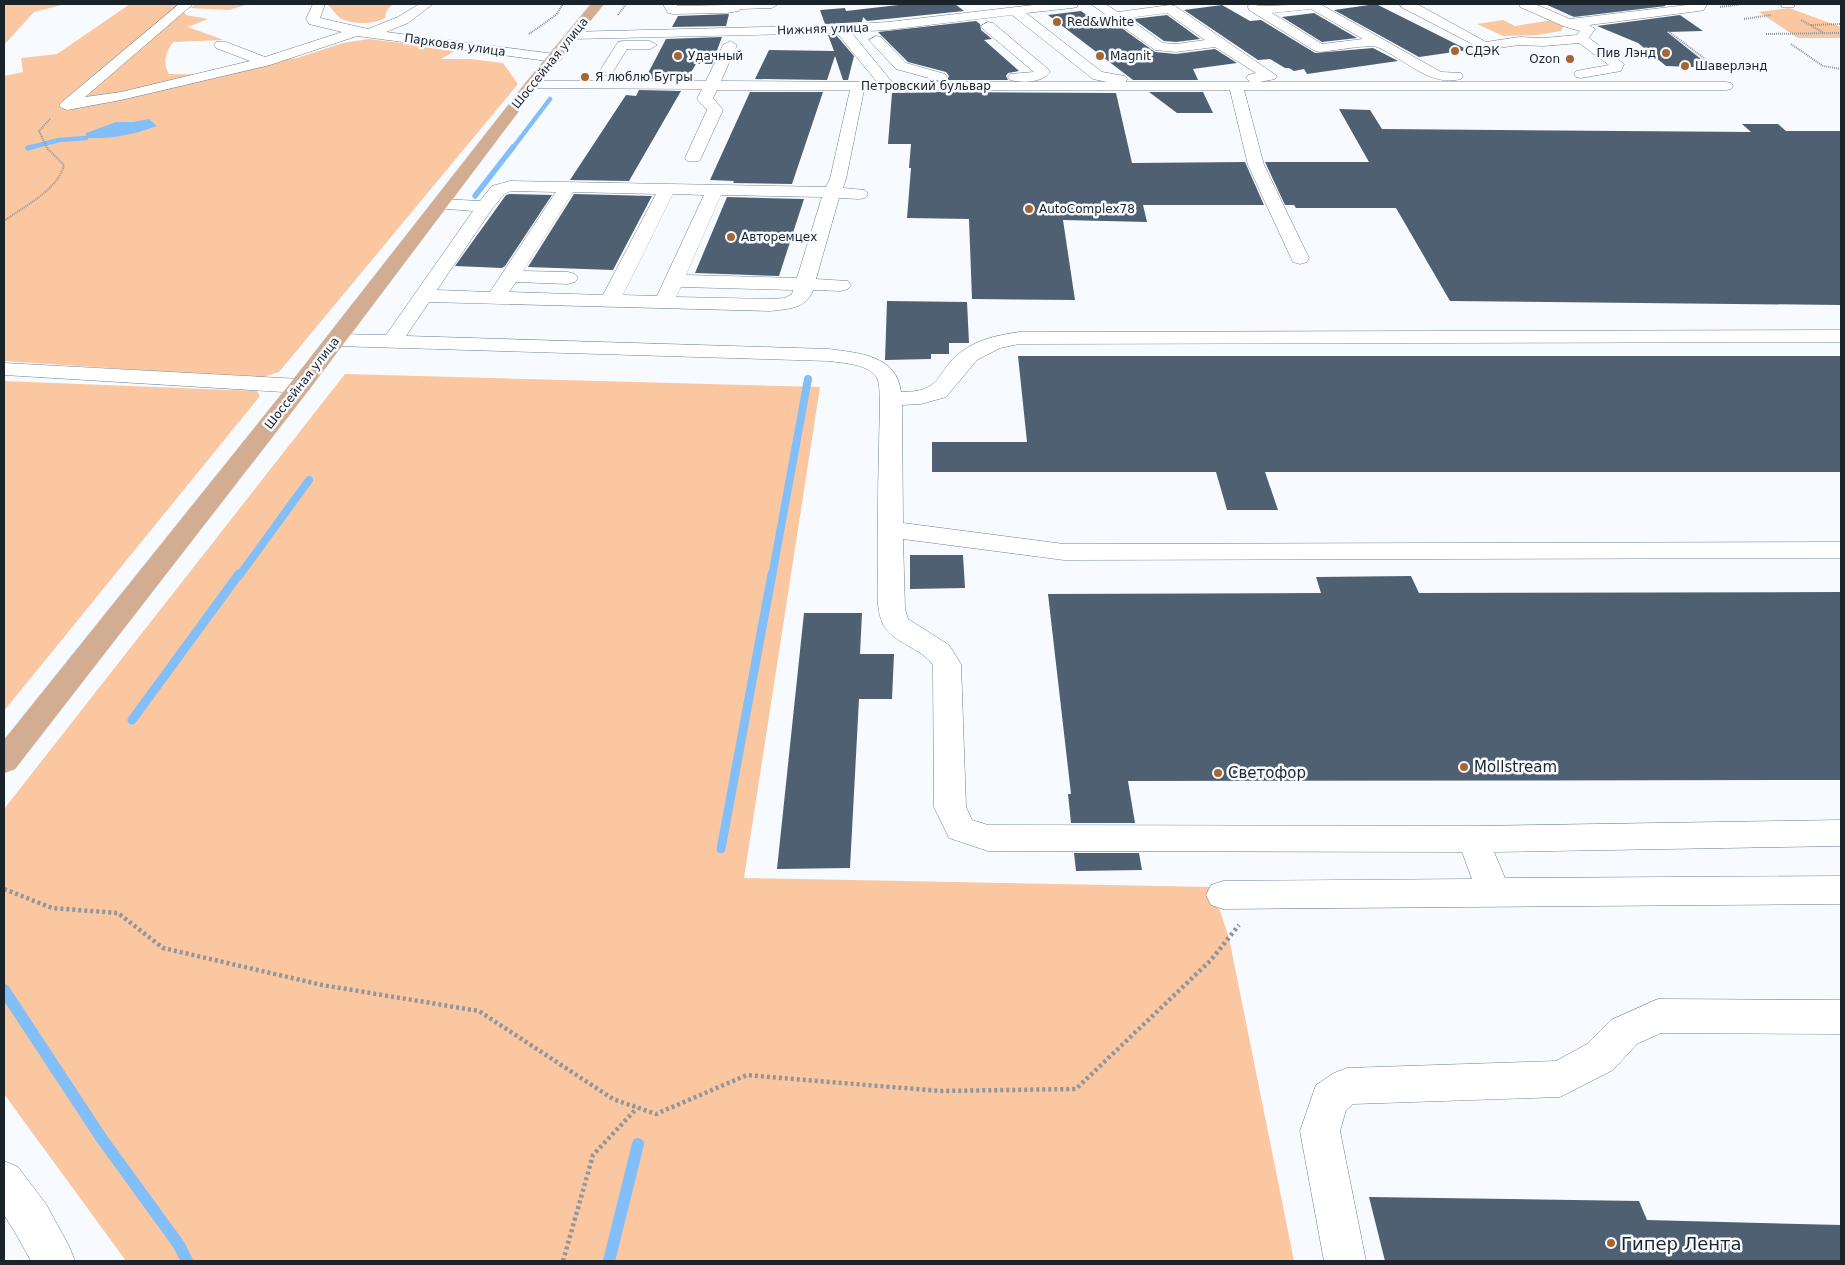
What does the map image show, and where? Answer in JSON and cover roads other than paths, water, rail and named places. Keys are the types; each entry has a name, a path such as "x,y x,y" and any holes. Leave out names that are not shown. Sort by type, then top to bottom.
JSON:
{"main road":[{"name":"Шоссейная улица","path":"4,761 336,340 532,84 598,4"}],"street":[{"path":"188,4 67,105 121,96 265,62 403,20 427,4"},
{"name":"Парковая улица","path":"320,4 313,19 314,22 362,33 555,58"},
{"path":"672,4 670,6 673,10 726,9 734,8 736,4 772,4"},
{"name":"Нижняя улица","path":"573,36 841,29 888,26 1072,4"},
{"path":"1097,4 1160,47 1176,48 1217,43"},
{"path":"1254,7 1318,4 1376,42 1438,76"},
{"path":"1014,10 1098,76 1114,78 1234,79 1270,76 1565,76 1616,68 1617,64 1582,39 1544,42 1519,41 1484,46 1406,4 1411,4"},
{"path":"1525,4 1568,23 1588,29 1582,39"},
{"path":"1568,23 1700,7 1700,4"},
{"path":"1116,16 1168,6 1217,43 1270,76"},
{"path":"1254,7 1320,48 1376,42"},
{"path":"606,72 623,45 853,42 1028,22"},
{"path":"876,40 897,61 910,69 940,77 1025,77 1042,74 1043,72 1038,65 988,26"},
{"path":"423,296 770,305 788,303 801,297 832,192 838,180 855,128 866,73 853,42 841,29"},
{"path":"693,158 715,110 705,99 711,86 725,69 730,44"},
{"path":"641,61 650,45"},
{"path":"221,46 265,62"},
{"path":"866,73 897,61"},
{"path":"700,68 725,69"},
{"path":"866,73 884,80 886,86"},
{"name":"Петровский бульвар","path":"532,84 711,86 866,73 886,86 1726,86"},
{"path":"1235,86 1239,95 1256,166 1300,258"},
{"path":"392,342 485,206 498,190 504,187 859,194"},
{"path":"496,298 512,276 567,188"},
{"path":"610,301 667,190"},
{"path":"664,302 714,190"},
{"path":"441,204 485,206"},
{"path":"512,276 568,278"},
{"path":"674,281 841,285"},
{"path":"892,398 920,398 938,392 958,367 972,354 986,345 1019,338 1841,336"},
{"path":"336,340 828,355 860,360 875,366 888,378 892,398 890,529 892,610 896,623 908,633 939,652 946,664 950,807 960,829 988,838 1473,838 1841,833"},
{"path":"4,369 300,386"},
{"path":"890,529 1064,552 1841,550"},
{"path":"1473,838 1494,893"},
{"path":"1223,895 1841,890"},
{"path":"1345,1261 1320,1131 1330,1098 1347,1086 1560,1079 1600,1057 1624,1032 1658,1016 1841,1017"},
{"path":"4,1181 31,1219 54,1261"}],"water":[{"path":"149,119 157,126 122,136 86,138 86,133 116,122 133,122"}],"waterway":[{"path":"512,149 550,99"},
{"path":"31,147 28,148 59,140 86,138"},
{"path":"475,196 513,147"},
{"path":"772,576 808,379"},
{"path":"239,576 309,480"},
{"path":"132,720 239,574"},
{"path":"721,849 772,574"},
{"path":"4,990 102,1139 179,1245 187,1261"},
{"path":"609,1261 638,1144"}],"place":[{"name":"Red&White","path":"1057,22"},
{"name":"СДЭК","path":"1455,51"},
{"name":"Пив Лэнд","path":"1666,53"},
{"name":"Удачный","path":"678,56"},
{"name":"Magnit","path":"1100,56"},
{"name":"Ozon","path":"1570,59"},
{"name":"Шаверлэнд","path":"1685,66"},
{"name":"Я люблю Бугры","path":"585,77"},
{"name":"AutoComplex78","path":"1029,209"},
{"name":"Авторемцех","path":"731,237"},
{"name":"Mollstream","path":"1464,767"},
{"name":"Светофор","path":"1218,773"},
{"name":"Гипер Лента","path":"1611,1243"}]}
